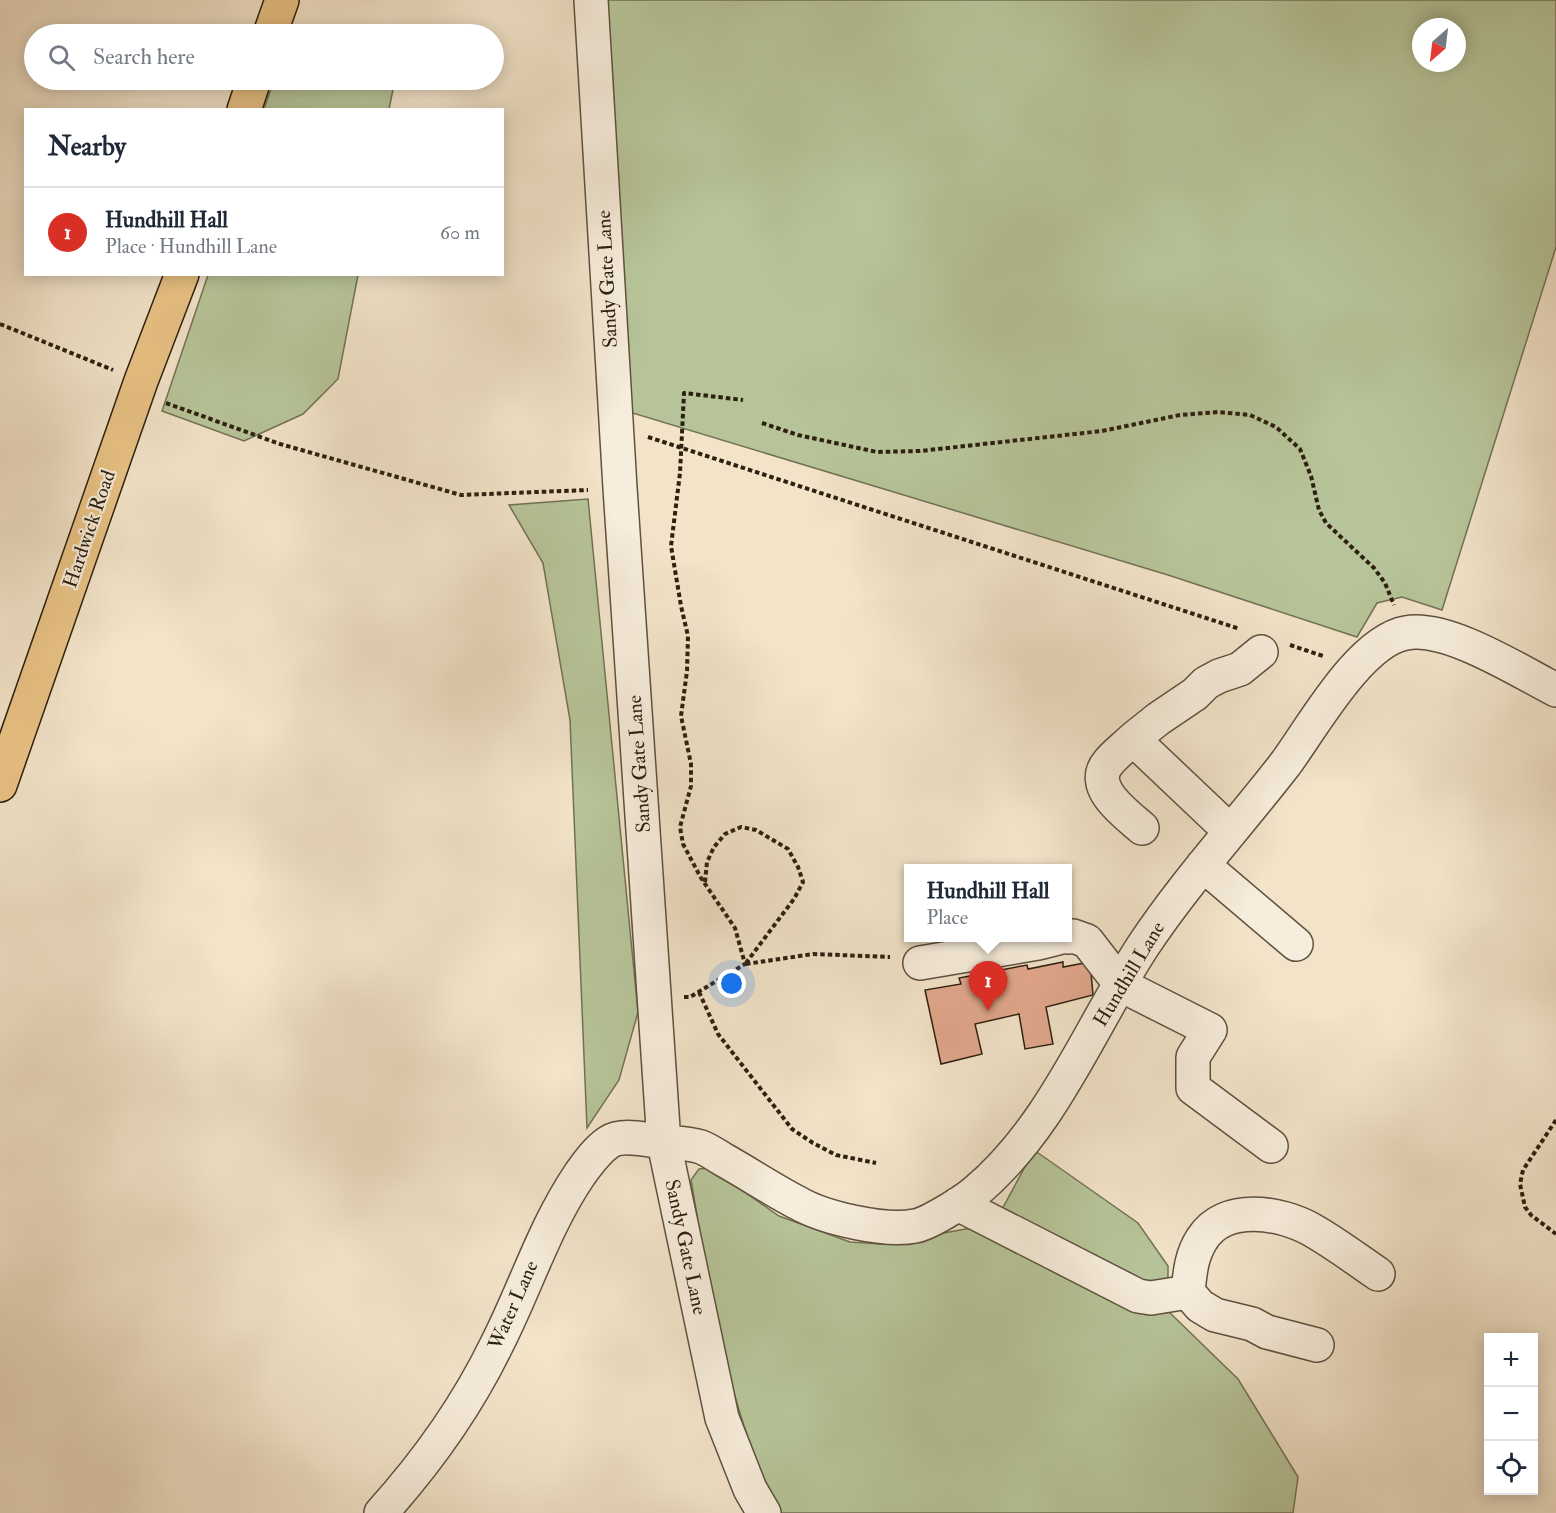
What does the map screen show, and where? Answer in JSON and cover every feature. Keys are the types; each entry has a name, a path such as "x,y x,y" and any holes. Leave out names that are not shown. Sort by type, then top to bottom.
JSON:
{"main road":[{"path":"274,24 282,0"},
{"path":"245,108 251,90"},
{"name":"Hardwick Road","path":"0,785 139,387 181,276"}],"street":[{"name":"Sandy Gate Lane","path":"591,0 620,489 664,1143 722,1418 750,1489 764,1513"},
{"name":"Hundhill Lane","path":"664,1143 699,1146 803,1207 840,1219 881,1227 917,1226 972,1195 1003,1166 1030,1134 1061,1088 1159,922 1284,765 1355,666 1370,651 1386,638 1408,632 1434,633 1467,645 1556,690"},
{"path":"1142,828 1107,795 1102,781 1106,765 1133,739 1195,694 1206,683 1240,669 1264,642"},
{"path":"1133,739 1230,831"},
{"path":"1203,865 1296,944"},
{"path":"1072,936 1087,941 1121,985 1210,1030 1193,1057 1193,1088 1270,1146"},
{"path":"920,963 1042,942"},
{"name":"Water Lane","path":"381,1513 453,1422 476,1384 499,1341 537,1251 568,1192 592,1157 612,1139 636,1138 664,1143"},
{"path":"958,1204 1138,1296 1151,1298 1188,1292"},
{"path":"1317,1345 1268,1332 1252,1324 1215,1315 1200,1306 1188,1292 1191,1262 1202,1237 1217,1224 1234,1216 1260,1214 1287,1220 1311,1229 1378,1274"}],"path":[{"path":"0,324 139,387 280,444 461,495 620,489"},
{"path":"743,400 684,393 671,546 688,636 687,671 681,716 692,764 691,786 680,827 683,844 705,884 735,928 745,964"},
{"path":"762,423 798,435 877,452 920,451 1102,431 1180,415 1218,412 1250,415 1276,427 1300,449 1311,476 1319,510 1326,523 1374,568 1385,583 1408,632"},
{"path":"616,426 1264,642 1355,666"},
{"path":"705,884 707,862 714,847 725,834 741,827 756,830 788,849 798,867 803,882 794,899 745,964"},
{"path":"654,996 690,997 745,964 779,957 813,954 893,957 920,963"},
{"path":"699,992 718,1034 792,1129 836,1155 876,1163"},
{"path":"1556,1120 1523,1170 1520,1184 1525,1207 1556,1234"}],"green space":[{"path":"605,0 1556,0 1556,247 1442,610 1402,597 1377,603 1357,637 1168,575 626,411"},
{"path":"271,90 393,90 389,108 264,108"},
{"path":"208,276 358,276 338,379 303,414 244,441 162,411"},
{"path":"588,499 638,1012 619,1080 587,1128 570,720 543,563 509,505"},
{"path":"1034,1150 1138,1223 1168,1266 1168,1311 1238,1379 1298,1477 1293,1513 779,1513 746,1434 734,1392 714,1307 691,1180 699,1169 710,1168 779,1216 850,1242 881,1244 994,1224"}],"building":[{"path":"1063,962 1063,967 1090,962 1093,995 1046,1007 1053,1044 1025,1049 1019,1014 975,1024 982,1054 941,1064 925,990 961,984 959,978 1027,965 1028,969"}],"place":[{"name":"Hundhill Hall","path":"988,1011"}]}
